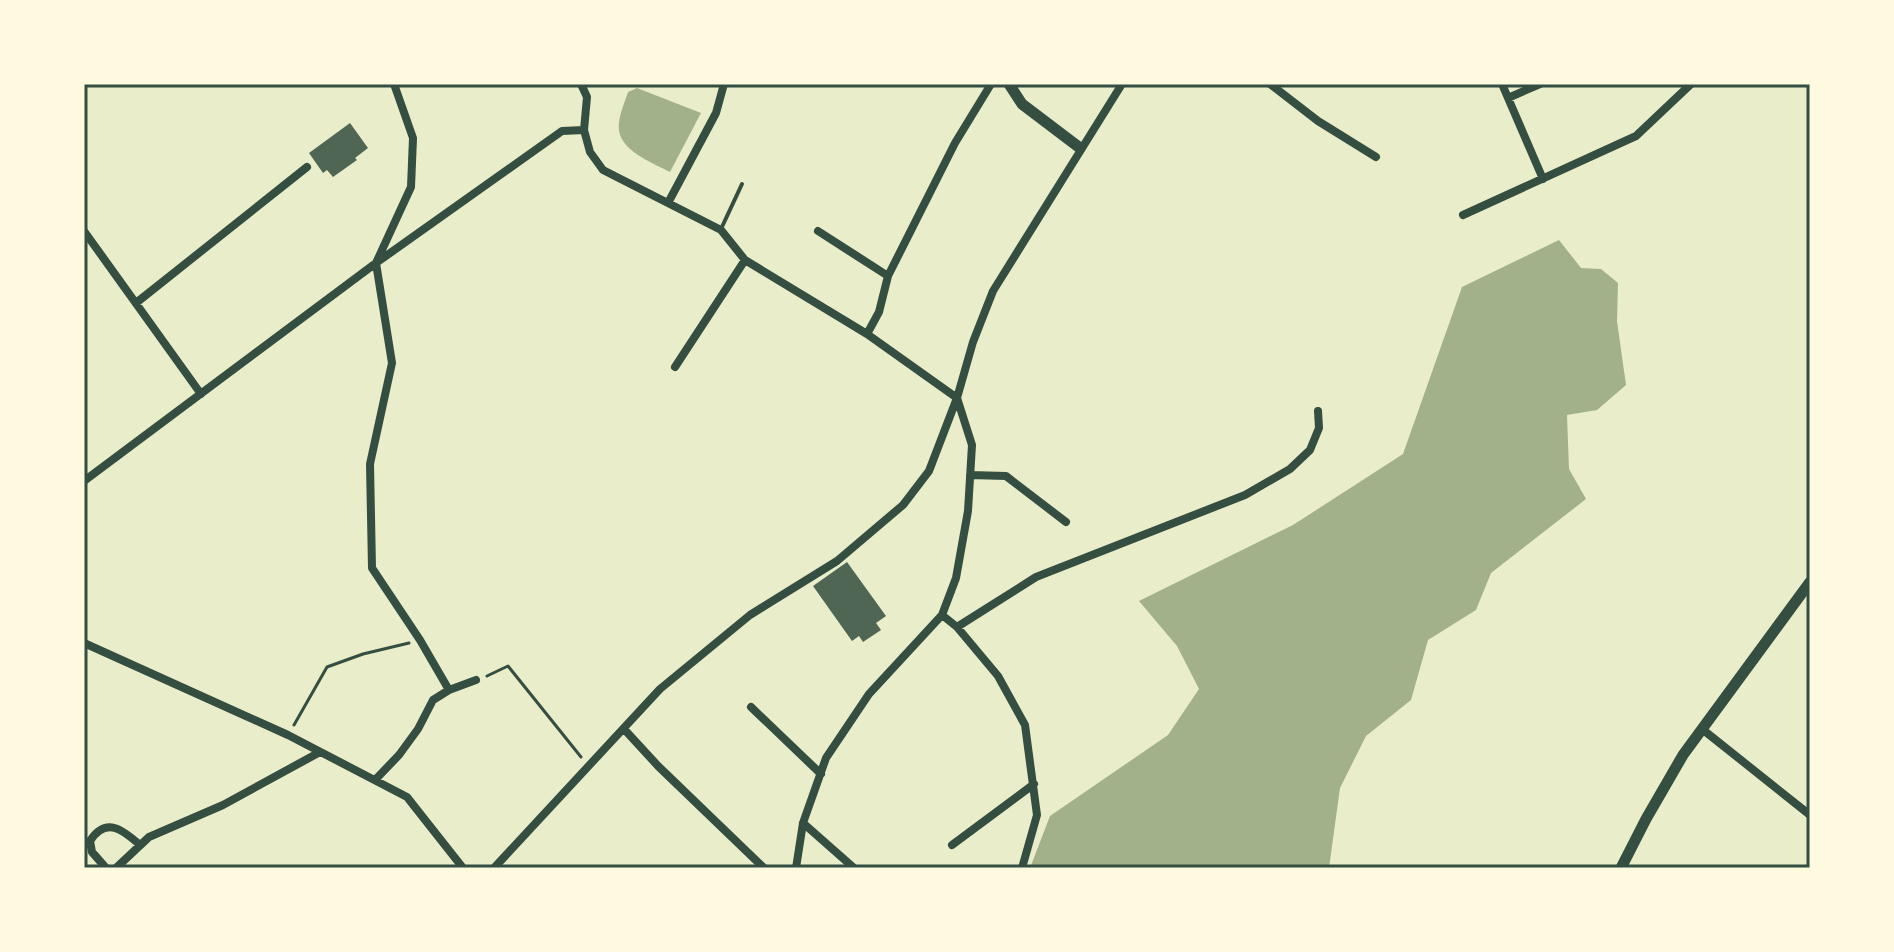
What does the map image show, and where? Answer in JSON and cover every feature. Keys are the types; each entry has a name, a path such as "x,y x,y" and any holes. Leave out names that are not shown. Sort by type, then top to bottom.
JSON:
{"street":[{"path":"394,84 413,138 411,187 376,263 392,363 370,464 372,568 449,690"},
{"path":"581,84 587,97 584,130 590,152 603,170 721,230 745,260 867,334 957,398 972,445 968,511 956,578 942,615 869,694 826,758 803,823 796,868"},
{"path":"668,203 716,113 724,84"},
{"path":"867,334 879,312 888,276 955,143 991,84"},
{"path":"1009,84 1022,104 1080,148"},
{"path":"494,868 660,689 750,615 837,561 903,505 929,471 993,291 1122,84"},
{"path":"1270,84 1318,121 1376,157"},
{"path":"1502,84 1543,179"},
{"path":"1508,98 1540,84"},
{"path":"1463,215 1636,136 1691,84"},
{"path":"84,481 376,263 562,131 584,130"},
{"path":"136,303 307,167"},
{"path":"84,231 201,394"},
{"path":"818,231 888,276"},
{"path":"675,367 745,260"},
{"path":"957,627 1036,577 1245,495 1290,469 1310,450 1319,428 1318,411"},
{"path":"970,475 1006,476 1066,522"},
{"path":"1621,868 1683,755 1810,582"},
{"path":"942,615 957,627 998,676 1025,725 1037,815 1022,868"},
{"path":"84,643 288,735 407,797 463,868"},
{"path":"375,780 418,729 433,700 476,680"},
{"path":"751,707 821,774"},
{"path":"624,729 764,868"},
{"path":"1702,729 1810,815"},
{"path":"116,868 149,837 223,805 320,752"},
{"path":"952,845 1034,784"},
{"path":"803,823 854,868"},
{"path":"106,868 92,852 90,841 96,832 110,827 122,829 140,845"}],"lane":[{"path":"721,230 742,184"}],"path":[{"path":"288,735 327,667 363,654 420,640"},
{"path":"476,680 508,666 589,767"}],"shaded area":[{"path":"637,88 701,113 670,172 636,154 619,132 620,115 628,92"},
{"path":"1559,240 1581,268 1601,269 1618,283 1617,321 1626,385 1597,410 1567,415 1569,469 1586,499 1491,573 1476,610 1428,640 1411,700 1366,736 1340,788 1329,868 1030,868 1050,816 1168,735 1199,689 1177,646 1139,601 1293,525 1403,454 1462,287"}],"building":[{"path":"350,123 368,148 333,177 327,170 323,173 309,153"},
{"path":"847,562 886,616 876,623 881,630 863,642 859,636 852,641 813,586"}]}
